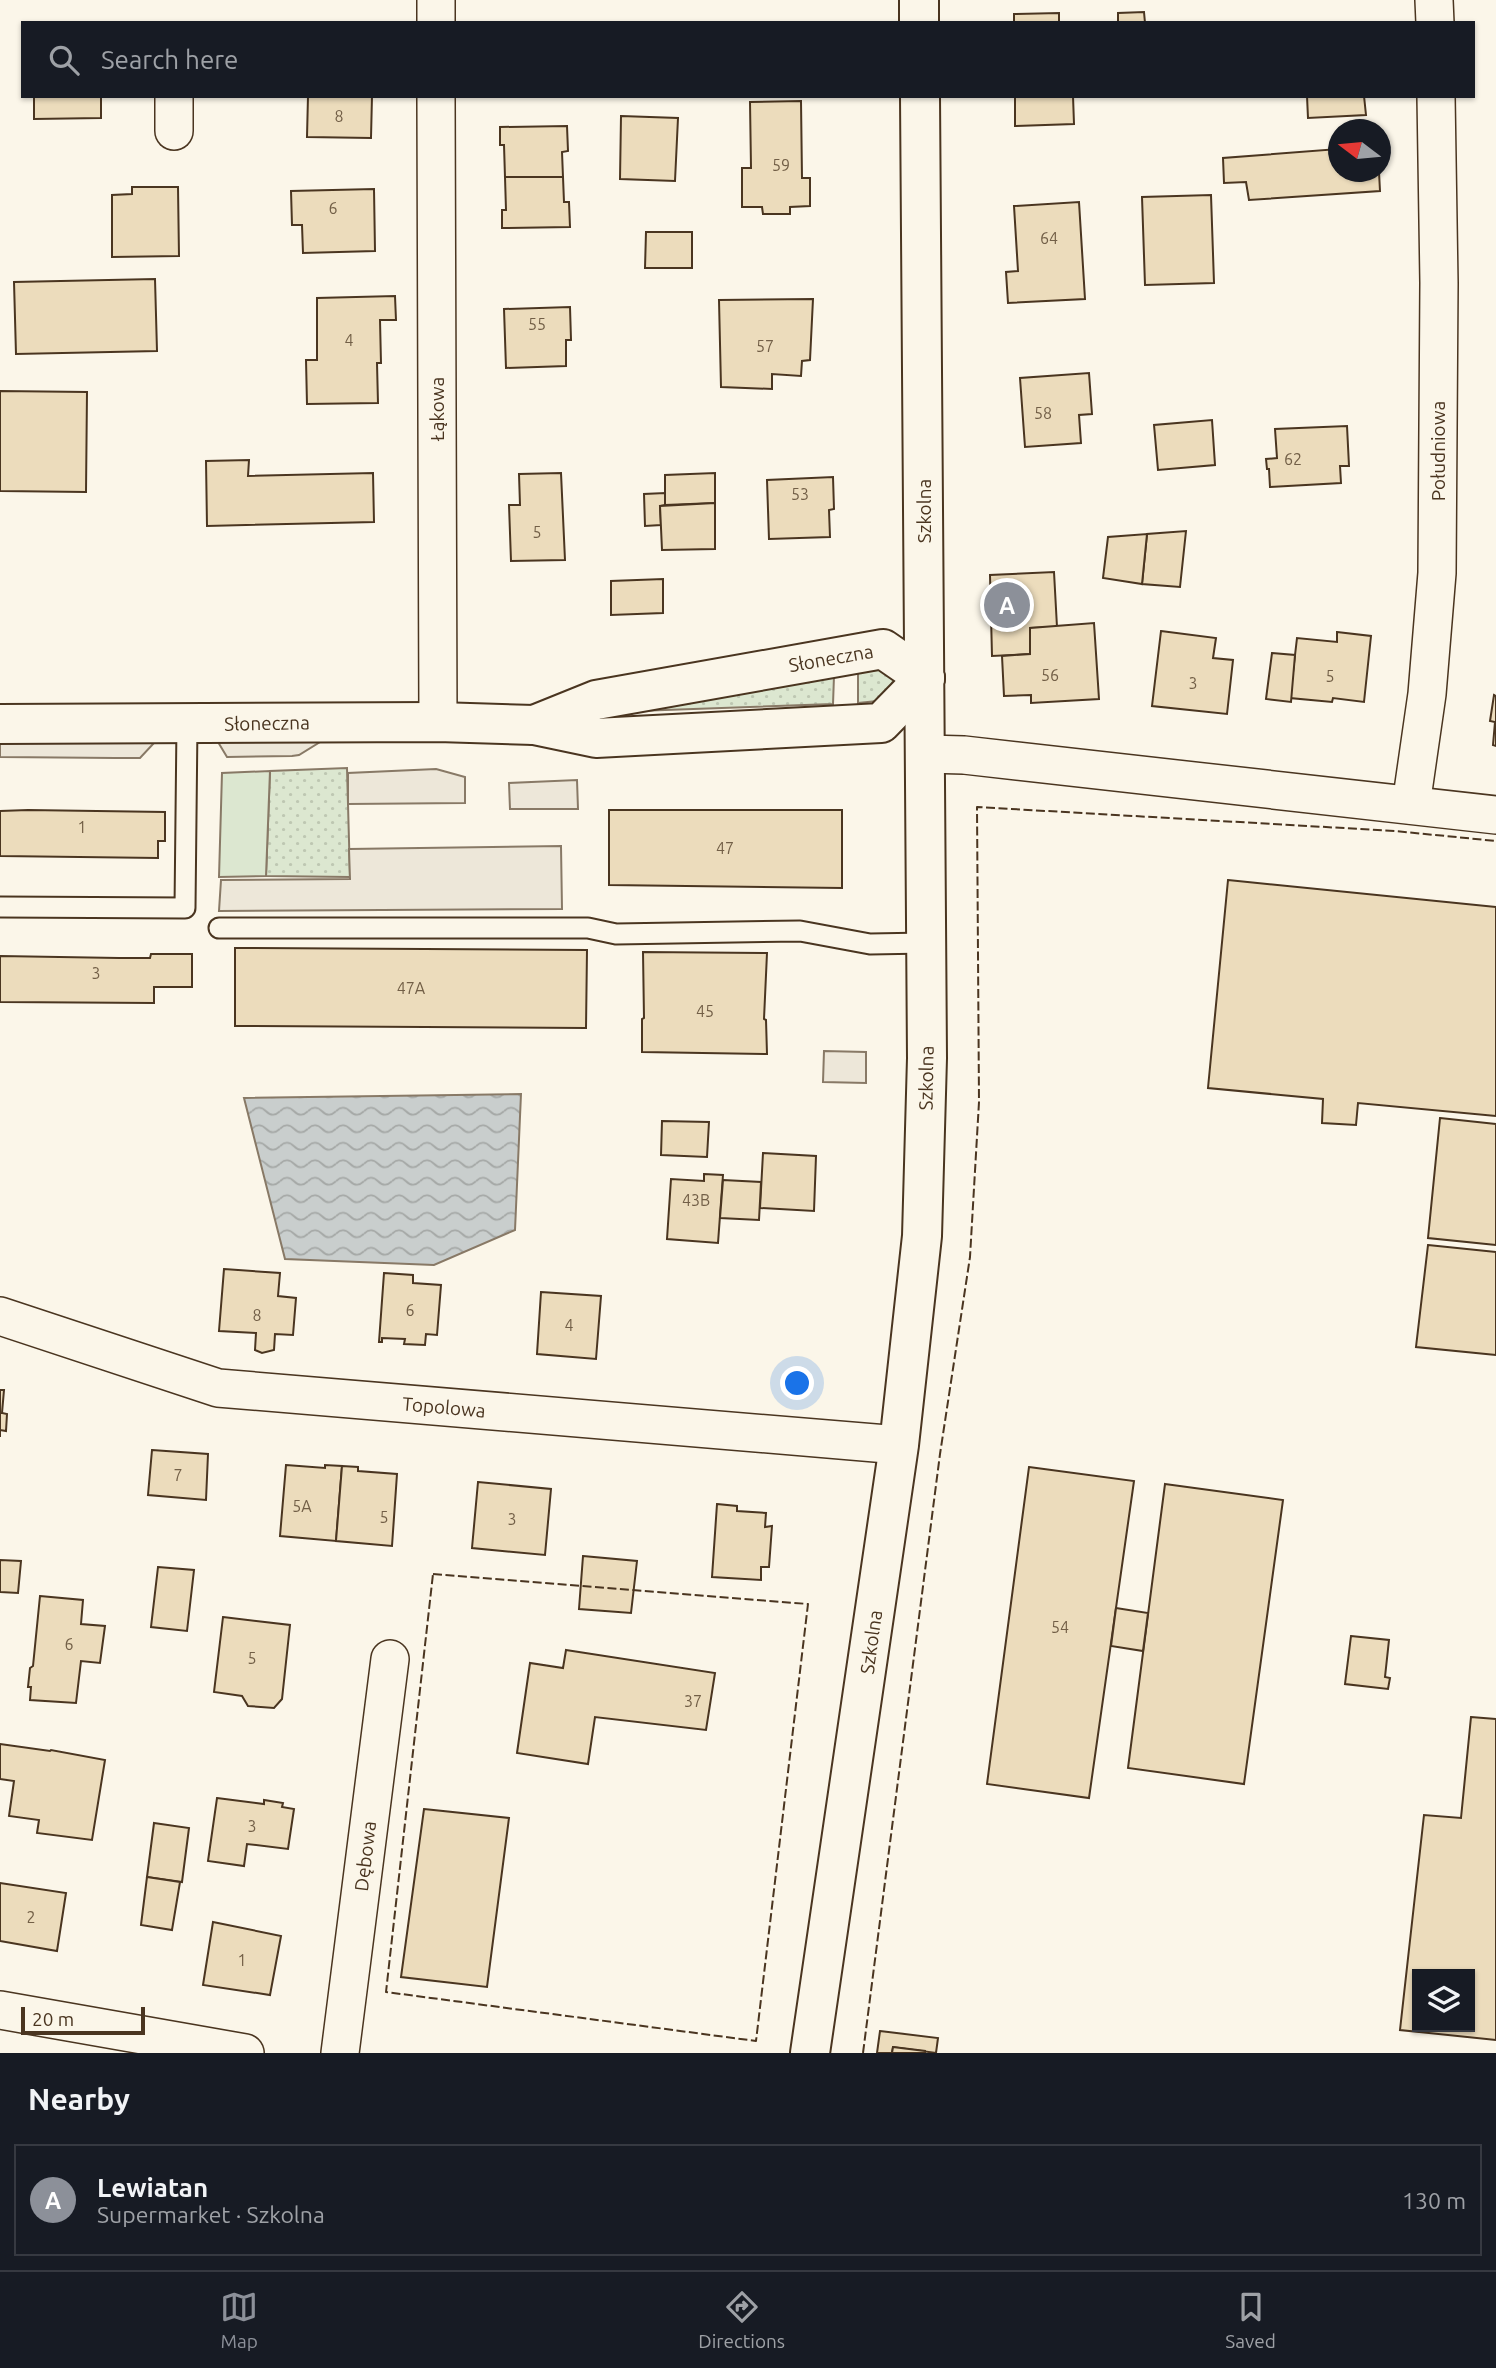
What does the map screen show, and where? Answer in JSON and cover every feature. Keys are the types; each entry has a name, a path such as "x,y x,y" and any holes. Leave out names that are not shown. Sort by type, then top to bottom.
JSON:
{"street":[{"path":"436,0 436,21"},
{"path":"919,0 919,21"},
{"path":"1434,0 1435,21"},
{"name":"Łąkowa","path":"436,98 438,722"},
{"name":"Szkolna","path":"810,2053 899,1445 922,1236 927,1058 920,98"},
{"name":"Południowa","path":"1411,805 1427,694 1437,573 1439,283 1436,98"},
{"name":"Słoneczna","path":"0,724 438,722 534,725 596,738 881,723 925,678 883,649 596,700 534,725"},
{"path":"926,754 978,756 1496,815"},
{"name":"Topolowa","path":"0,1316 218,1388 899,1445"},
{"name":"Dębowa","path":"340,2053 390,1659"},
{"path":"0,2010 245,2053"}],"lane":[{"path":"0,906 185,908 187,724"},
{"path":"219,928 588,928 616,933 800,931 870,944 926,943"}],"green space":[{"path":"887,668 903,677 887,700 858,703 858,672"},
{"path":"834,676 833,704 637,711 607,725 596,714"},
{"path":"347,768 350,877 266,876 270,771"},
{"path":"270,771 266,876 219,877 222,773"}],"shaded area":[{"path":"218,742 320,742 299,755 227,757"},
{"path":"0,743 154,743 140,758 115,758 0,757"},
{"path":"436,769 465,777 465,803 348,804 348,773"},
{"path":"577,780 578,809 510,809 509,783"},
{"path":"561,846 562,909 219,911 221,880 350,879 349,849"},
{"path":"824,1051 866,1052 866,1083 823,1082"}],"water":[{"path":"521,1094 515,1230 434,1265 285,1259 244,1098"}],"building":[{"path":"1144,12 1145,21 1118,21 1118,13"},
{"path":"1059,13 1059,21 1014,21 1014,14"},
{"path":"34,98 101,98 101,118 34,119"},
{"path":"308,98 372,98 371,138 307,137"},
{"path":"1015,98 1073,98 1074,124 1015,126"},
{"path":"1307,98 1364,98 1366,115 1308,118"},
{"path":"801,101 802,178 810,178 810,206 790,207 790,214 763,214 762,207 742,207 742,168 751,168 750,102"},
{"path":"621,116 678,118 675,181 620,179"},
{"path":"567,126 568,151 562,152 563,177 505,177 504,145 500,145 500,127"},
{"path":"1328,150 1328,182 1380,182 1380,191 1249,200 1246,182 1224,183 1223,158"},
{"path":"505,177 563,177 564,202 569,202 570,227 502,228 502,210 506,210"},
{"path":"132,187 178,187 179,256 112,257 112,195 132,194"},
{"path":"374,189 375,251 303,253 302,225 292,225 291,191"},
{"path":"1211,195 1214,283 1145,285 1142,197"},
{"path":"1079,202 1085,299 1008,303 1006,272 1018,271 1014,206"},
{"path":"646,232 692,232 692,268 645,268"},
{"path":"155,279 157,351 16,354 14,282"},
{"path":"395,296 396,320 380,320 378,403 307,404 306,360 317,360 317,298"},
{"path":"813,299 810,360 802,361 801,376 772,374 772,389 721,387 719,300"},
{"path":"570,307 571,340 566,340 566,366 506,368 504,309"},
{"path":"1089,373 1092,414 1079,415 1081,443 1025,447 1020,378"},
{"path":"0,391 87,392 86,492 0,491"},
{"path":"1212,420 1215,465 1158,470 1154,425"},
{"path":"1347,426 1349,466 1340,466 1341,483 1270,487 1266,459 1277,458 1275,429"},
{"path":"249,460 248,476 373,473 374,522 207,526 206,461"},
{"path":"561,473 565,560 511,561 509,505 520,505 519,474"},
{"path":"715,473 715,503 665,505 665,475"},
{"path":"833,477 834,509 829,510 830,537 769,539 767,480"},
{"path":"665,493 665,505 660,506 661,525 645,526 644,494"},
{"path":"715,503 715,549 662,550 660,506"},
{"path":"1186,531 1180,587 1142,584 1147,534"},
{"path":"1147,534 1142,584 1103,578 1108,537"},
{"path":"1054,572 1057,627 1030,628 1030,654 992,656 990,575"},
{"path":"663,579 663,613 611,615 611,581"},
{"path":"1094,623 1099,699 1031,703 1031,695 1004,696 1002,656 1030,654 1030,628"},
{"path":"1161,631 1216,638 1213,658 1233,660 1227,714 1152,706"},
{"path":"1337,632 1371,636 1364,702 1333,698 1332,702 1290,698 1297,638 1337,642"},
{"path":"1272,653 1295,655 1291,702 1266,699"},
{"path":"1494,695 1496,746 1493,745 1495,722 1490,721"},
{"path":"609,810 842,810 842,888 609,885"},
{"path":"0,811 165,812 165,841 158,841 158,858 0,856"},
{"path":"1228,880 1496,907 1496,1116 1358,1103 1356,1125 1322,1123 1323,1099 1208,1088"},
{"path":"235,948 587,950 586,1028 235,1026"},
{"path":"643,952 767,953 764,1019 767,1054 642,1052"},
{"path":"151,954 192,954 192,987 154,987 154,1003 0,1002 0,956 150,958"},
{"path":"1440,1118 1496,1124 1496,1245 1428,1238"},
{"path":"662,1121 709,1122 707,1157 661,1155"},
{"path":"763,1153 816,1156 814,1211 760,1208"},
{"path":"704,1174 723,1175 718,1243 667,1239 671,1179 704,1181"},
{"path":"723,1180 761,1182 759,1220 720,1218"},
{"path":"1428,1245 1496,1252 1496,1355 1416,1347"},
{"path":"224,1269 280,1273 278,1296 296,1298 293,1335 275,1334 274,1350 262,1353 255,1350 256,1333 219,1331"},
{"path":"384,1273 413,1275 413,1283 441,1285 437,1335 426,1334 425,1345 404,1344 405,1339 382,1338 382,1342 379,1342"},
{"path":"541,1292 601,1296 596,1359 537,1354"},
{"path":"0,1390 4,1390 2,1413 7,1414 6,1431 0,1430"},
{"path":"152,1450 208,1454 206,1500 148,1495"},
{"path":"286,1465 325,1468 325,1465 342,1466 336,1541 280,1536"},
{"path":"342,1466 358,1467 358,1471 397,1474 392,1546 336,1541"},
{"path":"1029,1467 1134,1481 1089,1798 987,1784"},
{"path":"478,1482 551,1489 545,1555 472,1548"},
{"path":"1165,1484 1283,1500 1244,1784 1128,1768"},
{"path":"717,1504 737,1506 737,1511 766,1513 765,1527 772,1526 769,1567 761,1567 761,1580 712,1577"},
{"path":"583,1556 637,1561 631,1613 579,1609"},
{"path":"0,1560 21,1561 18,1593 0,1592"},
{"path":"158,1567 194,1570 187,1631 151,1627"},
{"path":"40,1596 83,1600 81,1624 105,1626 100,1663 81,1661 76,1703 30,1700 31,1687 28,1687 30,1668 33,1666"},
{"path":"1116,1608 1148,1613 1143,1651 1111,1646"},
{"path":"223,1617 290,1625 282,1699 274,1708 248,1706 242,1696 214,1692"},
{"path":"1351,1636 1389,1640 1385,1677 1390,1678 1388,1689 1345,1684"},
{"path":"566,1650 715,1673 706,1730 595,1717 588,1764 517,1753 530,1663 563,1668"},
{"path":"1471,1717 1496,1719 1496,2040 1419,2032 1475,2032 1475,1969 1412,1969 1412,2031 1400,2030 1424,1815 1461,1818"},
{"path":"0,1744 105,1760 92,1840 37,1833 39,1820 9,1816 14,1781 0,1779"},
{"path":"217,1798 264,1804 264,1800 283,1803 282,1807 294,1809 288,1849 247,1844 244,1866 208,1861"},
{"path":"424,1809 509,1818 487,1987 401,1977"},
{"path":"154,1823 189,1828 182,1882 147,1877"},
{"path":"147,1877 180,1882 172,1930 141,1925"},
{"path":"0,1883 66,1893 57,1951 0,1941"},
{"path":"213,1922 281,1936 270,1995 203,1985"},
{"path":"880,2031 938,2038 936,2053 893,2047 892,2053 877,2053"},
{"path":"893,2047 925,2051 925,2053 892,2053"}],"fence":[{"path":"863,2053 940,1454 970,1257 979,1102 977,807 1395,831 1496,841"},
{"path":"433,1574 808,1604 756,2041 386,1992 433,1574"}],"place":[{"name":"Lewiatan","path":"1007,605"}]}
